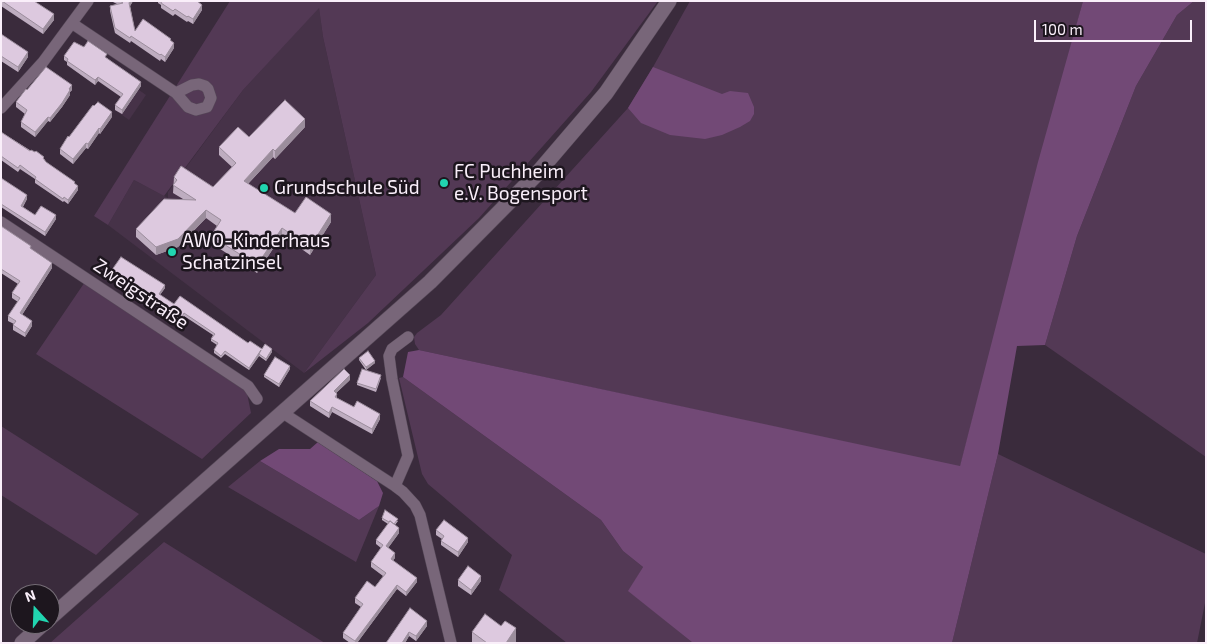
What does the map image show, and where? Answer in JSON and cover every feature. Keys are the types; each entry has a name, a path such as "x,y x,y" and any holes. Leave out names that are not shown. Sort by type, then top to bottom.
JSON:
{"street":[{"path":"1,108 44,62 88,1"},
{"path":"60,609 430,282 535,176 606,93 669,1"},
{"path":"73,24 176,93"},
{"name":"Zweigstraße","path":"1,222 248,386 257,399"},
{"path":"395,486 408,456 389,356 392,349 408,336"},
{"path":"283,413 395,486 415,505 420,515 451,643"},
{"path":"22,643 32,634"}],"shaded area":[{"path":"230,1 658,1 591,92 479,218 368,323 304,373 376,275 323,37 319,8 243,90 164,196 134,180 108,225 94,216"},
{"path":"690,1 1083,1 960,467 419,350 415,344 414,337 417,333 441,315 628,108"},
{"path":"1083,1 1194,1 1177,15 1136,86 1077,236 1045,345 1017,346 998,454 952,643 693,643 628,591 643,567 623,551 601,520 403,377 408,352 419,350 960,466 1038,162"},
{"path":"1194,1 1206,1 1206,457 1045,345 1077,236 1136,86 1177,15"},
{"name":"Grundschule Süd","path":"319,7 323,37 376,275 304,373 108,225 134,180 168,198 168,192 243,90"},
{"path":"653,67 722,94 730,91 748,93 754,107 754,114 750,121 740,127 722,135 705,139 670,135 641,123 628,108"},
{"path":"132,85 146,95 129,120 115,110"},
{"path":"89,276 246,388 251,413 202,459 36,354"},
{"path":"403,377 601,520 623,551 643,567 629,591 693,643 567,643 499,590 512,555 428,484 422,474 399,378"},
{"path":"1,426 139,514 96,555 1,495"},
{"path":"318,442 377,481 383,493 379,506 359,520 260,461 279,449 310,449"},
{"path":"998,454 1206,554 1206,598 1197,643 952,643"},
{"path":"260,461 359,520 379,506 356,562 228,487"},
{"path":"164,542 320,640 325,643 50,643"}],"building":[{"path":"2,1 34,1 54,14 43,29"},
{"path":"120,1 130,1 135,31 143,19 171,39 174,43 165,57 115,28 110,6 123,3"},
{"path":"162,1 197,1 202,5 193,19 175,9 173,11 161,3"},
{"path":"1,34 28,52 18,67 1,56"},
{"path":"88,41 107,54 105,57 141,82 122,110 115,105 123,94 98,77 95,80 67,61 68,59 64,56 74,42 84,47"},
{"path":"46,67 72,85 62,103 35,132 21,122 27,110 16,102"},
{"path":"285,100 305,119 275,151 273,149 244,181 295,213 306,197 331,214 310,247 282,228 257,265 211,236 221,220 206,210 178,239 156,247 136,229 164,199 196,200 173,185 177,180 174,177 181,166 213,187 236,163 219,147 238,127 249,137"},
{"path":"98,102 112,112 88,144 86,143 73,159 60,149 93,105"},
{"path":"1,132 30,151 36,151 44,157 46,162 75,182 78,186 68,200 64,197 63,199 35,179 36,177 20,165 18,168 1,156"},
{"path":"1,178 27,195 21,206 35,215 41,206 56,215 45,232 1,204"},
{"path":"1,226 52,263 20,313 32,321 25,333 13,325 16,321 8,316 20,298 12,293 20,281 1,269"},
{"path":"121,257 165,285 159,294 174,304 180,296 248,343 250,341 262,349 265,344 272,349 266,359 259,354 261,350 249,368 225,351 221,356 214,350 218,343 211,339 215,334 184,313 181,319 164,310 148,296 127,286 109,274"},
{"path":"368,351 375,361 366,367 359,358"},
{"path":"275,357 290,366 279,384 264,375"},
{"path":"344,369 350,375 334,391 337,394 335,397 354,407 357,401 380,414 372,429 332,407 329,413 310,401"},
{"path":"362,369 381,375 376,389 357,383"},
{"path":"385,510 398,519 394,524 382,518"},
{"path":"444,520 468,538 458,552 441,541 444,536 436,530"},
{"path":"390,521 399,528 386,546 395,553 391,559 417,578 406,592 397,585 355,641 343,633 363,604 355,598 367,581 375,587 386,573 371,562 383,545 376,540"},
{"path":"468,566 481,576 471,590 458,580"},
{"path":"410,608 427,621 416,636 409,632 402,643 386,643"},
{"path":"485,614 501,626 505,621 516,628 506,643 487,643 472,632"}],"place":[{"name":"FC Puchheim e.V. Bogensport","path":"444,183"},
{"name":"Grundschule Süd","path":"264,188"},
{"name":"AWO-Kinderhaus Schatzinsel","path":"172,252"}]}
